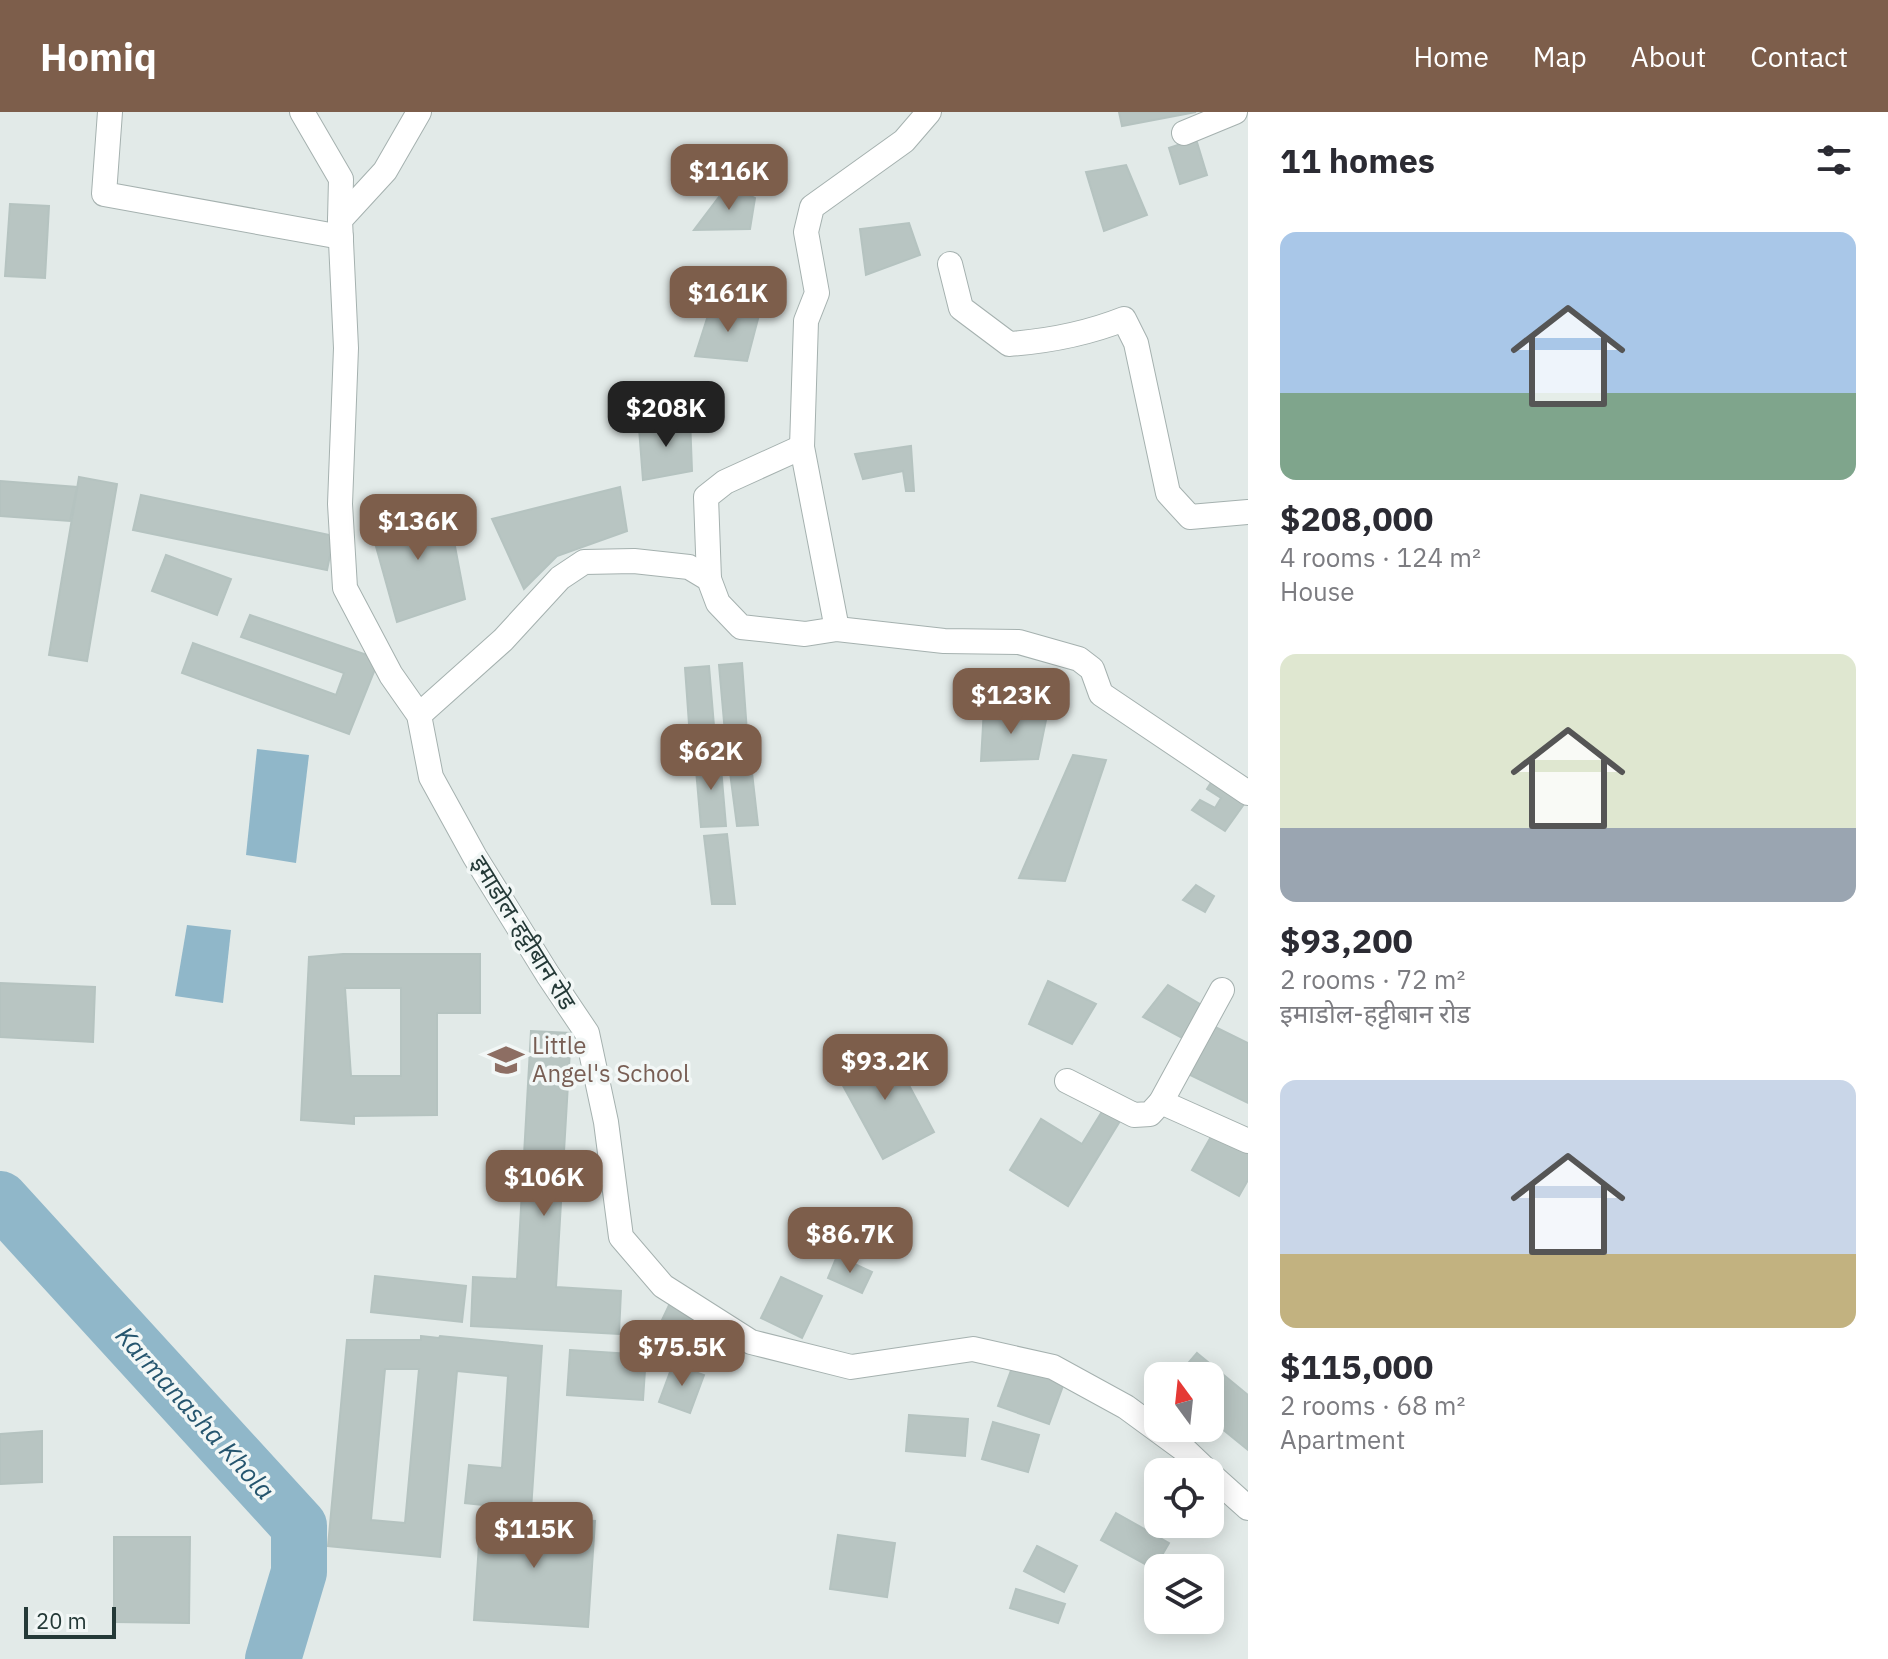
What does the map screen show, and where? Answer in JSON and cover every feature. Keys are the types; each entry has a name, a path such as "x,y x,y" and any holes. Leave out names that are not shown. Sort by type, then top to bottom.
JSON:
{"street":[{"path":"110,112 104,194 341,228 385,171 419,112"},
{"name":"इमाडोल-हट्टीबान रोड","path":"302,112 341,179 346,348 340,504 345,588 391,675 419,715 431,777 483,870 587,1033 606,1122 621,1237 663,1286 751,1342 851,1367 973,1349 1053,1367 1126,1407 1193,1458"},
{"path":"837,629 802,447 806,321 817,293 806,232 812,207 904,141 929,112"},
{"path":"1184,133 1235,112"},
{"path":"950,264 961,308 1009,344 1049,341 1092,331 1124,319 1136,343 1168,493 1190,517 1248,512"},
{"path":"802,447 725,482 706,497 709,579 718,603 741,627 805,634 837,629 944,641 1019,642 1079,659 1092,669 1101,694 1248,793"},
{"path":"419,715 503,640 560,578 584,562 634,561 689,567 709,579"},
{"path":"1067,1081 1134,1115 1150,1114 1161,1102 1222,990"},
{"path":"1161,1102 1248,1141"},
{"name":"इमाडोल-हट्टीबान रोड","path":"1224,1486 1248,1508"}],"water":[{"path":"257,749 309,755 296,863 246,855"},
{"path":"187,925 231,930 223,1003 175,996"}],"building":[{"path":"1119,112 1196,112 1122,126"},
{"path":"1196,139 1207,175 1180,184 1169,148"},
{"path":"1126,165 1147,215 1104,231 1086,172"},
{"path":"728,185 755,198 750,229 694,230"},
{"path":"10,204 49,206 45,278 5,276"},
{"path":"909,223 920,255 866,275 860,229"},
{"path":"712,303 759,315 747,361 695,356"},
{"path":"690,418 692,471 643,480 639,428"},
{"path":"911,446 914,491 906,491 903,471 863,479 855,454"},
{"path":"79,477 117,484 87,661 49,655"},
{"path":"0,481 77,487 70,521 0,516"},
{"path":"620,487 627,531 557,556 524,589 492,519"},
{"path":"141,495 334,536 327,570 133,530"},
{"path":"367,514 449,515 465,599 397,622"},
{"path":"166,555 231,579 217,615 152,591"},
{"path":"250,615 379,659 349,734 182,673 193,643 336,695 344,673 241,637"},
{"path":"742,663 747,732 725,733 719,665"},
{"path":"709,666 715,738 690,738 685,668"},
{"path":"984,708 1046,720 1038,759 981,761"},
{"path":"750,755 758,825 737,826 728,757"},
{"path":"1073,755 1106,760 1065,881 1019,878"},
{"path":"720,756 726,826 701,827 695,758"},
{"path":"1214,778 1247,800 1225,831 1192,810 1200,800 1215,808 1221,798 1207,789"},
{"path":"727,834 735,904 712,904 704,836"},
{"path":"1196,885 1214,896 1205,912 1183,900"},
{"path":"343,954 480,954 480,1013 437,1013 437,1115 354,1116 354,1124 301,1120 309,957","holes":["345,988 401,988 401,1076 351,1076"]},
{"path":"1048,981 1096,1004 1072,1044 1029,1024"},
{"path":"0,983 95,987 93,1042 0,1037"},
{"path":"1168,985 1205,1007 1184,1039 1143,1017"},
{"path":"1207,1023 1248,1043 1248,1103 1186,1073"},
{"path":"531,1031 571,1033 556,1287 621,1291 619,1334 471,1326 473,1277 517,1279"},
{"path":"888,1046 934,1132 883,1159 836,1073"},
{"path":"1103,1110 1120,1121 1068,1206 1010,1170 1041,1119 1082,1144"},
{"path":"1213,1133 1248,1152 1248,1180 1239,1196 1192,1170"},
{"path":"837,1256 872,1272 862,1293 828,1278"},
{"path":"375,1276 466,1286 462,1322 371,1312"},
{"path":"781,1277 822,1296 802,1338 761,1318"},
{"path":"670,1303 719,1326 703,1360 654,1337"},
{"path":"421,1336 440,1336 542,1346 531,1510 465,1503 469,1465 502,1468 508,1376 457,1371 440,1557 328,1546 347,1340 421,1340","holes":["385,1369 419,1369 405,1523 371,1520"]},
{"path":"570,1350 646,1355 643,1400 567,1395"},
{"path":"1197,1353 1208,1362 1189,1362"},
{"path":"673,1364 704,1375 690,1413 659,1402"},
{"path":"1013,1365 1064,1383 1049,1424 998,1406"},
{"path":"1224,1375 1248,1395 1248,1450 1224,1430"},
{"path":"909,1415 968,1419 965,1456 906,1451"},
{"path":"993,1422 1039,1435 1028,1472 982,1459"},
{"path":"42,1431 42,1482 0,1484 0,1434"},
{"path":"481,1513 595,1521 588,1627 474,1620"},
{"path":"1116,1513 1144,1529 1144,1538 1160,1538 1169,1543 1163,1554 1144,1554 1144,1564 1101,1540"},
{"path":"838,1535 895,1543 887,1597 830,1589"},
{"path":"114,1537 190,1537 189,1623 114,1622"},
{"path":"1037,1546 1077,1566 1064,1592 1024,1571"},
{"path":"1016,1589 1065,1604 1058,1623 1010,1608"}],"waterway":[{"name":"Karmanasha Khola","path":"0,1199 299,1526 299,1572 273,1659"}],"place":[{"name":"Little Angel's School","path":"506,1060"}]}
